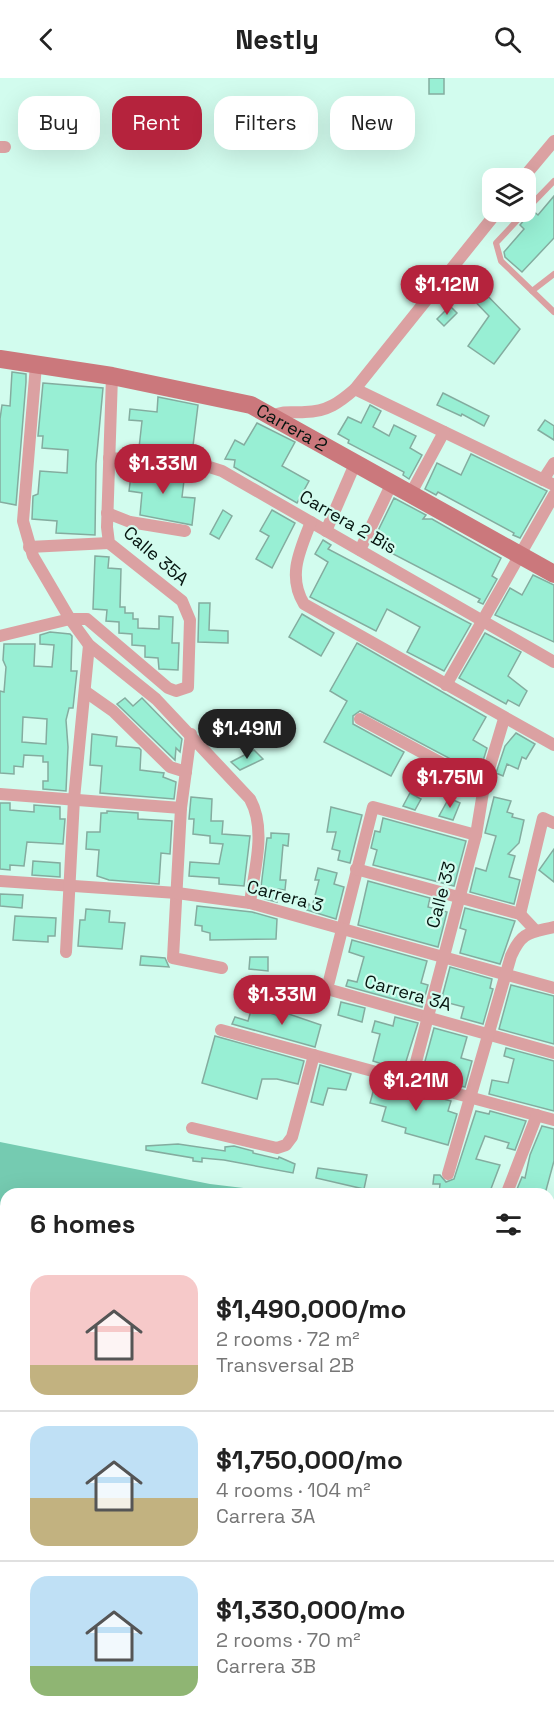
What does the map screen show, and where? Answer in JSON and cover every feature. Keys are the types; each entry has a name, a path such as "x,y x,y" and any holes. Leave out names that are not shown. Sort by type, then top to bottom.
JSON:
{"street":[{"path":"535,168 549,155 554,141"},
{"path":"273,416 286,412 322,411 339,403 355,389 489,222"},
{"name":"Carrera 2","path":"0,359 112,376 235,400 273,416 391,485 554,574"},
{"path":"36,365 23,521 29,547 70,619 89,645 156,699 250,799 257,812 259,826 250,903"},
{"name":"Calle 35A","path":"0,636 70,619 87,619 168,688 176,691 188,687 190,620 187,609 182,602 109,543 107,513 112,376"},
{"path":"355,389 549,483 554,463"},
{"path":"410,495 444,432"},
{"name":"Carrera 2 Bis","path":"109,458 203,465 222,471 554,662"},
{"path":"326,531 355,464"},
{"path":"360,550 391,485"},
{"path":"446,685 554,495"},
{"path":"107,513 130,522 185,531"},
{"path":"311,522 297,560 295,581 297,593 304,604 504,719 554,745"},
{"path":"29,547 109,543"},
{"path":"66,952 75,799 89,645"},
{"path":"86,692 113,711 170,767 186,772"},
{"path":"360,718 484,786"},
{"name":"Calle 33","path":"411,1081 476,835 484,786 504,719"},
{"path":"191,734 181,808 173,958 222,968"},
{"path":"0,794 181,808"},
{"name":"Carrera 3A","path":"476,835 373,807 327,989 554,1053"},
{"path":"520,914 548,821"},
{"path":"356,869 520,914 535,930"},
{"name":"Carrera 3","path":"0,881 177,892 250,903 342,931 554,988"},
{"path":"448,1174 516,943 535,930 554,927"},
{"path":"221,1030 554,1120"},
{"path":"192,1128 277,1148 286,1145 292,1137 314,1055"},
{"path":"509,1188 537,1115"}],"lane":[{"path":"536,200 554,181"},
{"path":"515,222 496,243 501,261 554,312"},
{"path":"532,291 554,274"}],"shaded area":[{"path":"0,1142 210,1184 244,1188 0,1188"}],"building":[{"path":"429,78 444,78 444,94 429,94"},
{"path":"554,196 554,238 522,272 505,257 504,252 524,229 520,225 522,222 536,222 536,213 538,215"},
{"path":"473,281 520,329 494,364 468,346 489,316 464,290"},
{"path":"450,306 457,313 444,326 437,319"},
{"path":"12,372 26,374 16,505 0,502 0,419 2,405 10,406"},
{"path":"43,383 103,388 96,464 95,535 56,533 57,521 32,519 33,496 38,494 40,471 67,473 68,450 42,448 43,436 38,436"},
{"path":"443,393 489,416 484,426 462,414 461,416 437,405"},
{"path":"158,397 198,405 192,454 139,448 142,421 129,420 130,409 157,412"},
{"path":"370,405 381,411 373,427 389,436 394,425 416,436 410,448 422,455 409,479 403,475 404,472 348,443 349,440 338,434 348,417 361,423"},
{"path":"545,420 554,426 554,440 538,430"},
{"path":"257,423 295,442 282,466 309,481 297,503 234,467 235,460 225,459 235,440 244,445"},
{"path":"471,454 547,491 520,538 438,492 436,495 425,489 437,463 461,475"},
{"path":"132,468 185,472 182,497 195,498 192,525 140,515 142,493 129,491"},
{"path":"394,498 426,515 423,519 432,519 501,558 492,576 497,579 483,604 478,602 480,599 372,543"},
{"path":"223,510 232,516 219,539 210,534"},
{"path":"272,510 295,523 272,568 256,559 269,536 260,531"},
{"path":"323,540 331,545 328,549 471,624 444,671 407,652 420,627 387,609 376,631 310,597 328,562 315,554"},
{"path":"95,556 109,557 108,568 121,569 120,607 125,607 125,613 133,613 133,619 138,619 138,628 159,629 159,616 173,617 172,643 179,643 178,670 159,669 158,658 145,657 145,646 132,645 132,634 119,633 119,622 106,621 107,610 93,609"},
{"path":"533,575 554,585 554,642 495,615 510,588 522,595"},
{"path":"199,603 210,603 209,630 228,631 228,643 198,642"},
{"path":"302,614 334,633 321,656 289,637"},
{"path":"50,632 72,636 71,671 77,671 73,708 69,708 66,720 68,747 66,791 43,789 43,781 48,781 48,762 43,762 43,756 24,755 23,767 14,766 14,774 0,773 0,691 4,692 6,667 3,660 4,644 35,644 34,666 52,667 54,645 40,644 40,635","holes":["23,717 47,719 46,744 22,742"]},
{"path":"485,633 521,652 508,676 527,691 519,706 508,700 506,704 459,678"},
{"path":"357,643 486,717 473,740 487,748 479,774 360,711 353,716 353,724 404,752 391,776 324,742 347,701 330,691"},
{"path":"125,698 133,706 142,698 182,739 180,752 176,748 175,760 117,704"},
{"path":"231,719 247,726 232,746 216,739"},
{"path":"516,733 535,744 526,759 522,757 518,769 507,764 503,776 496,773 505,746"},
{"path":"92,734 117,737 116,746 139,748 141,750 140,770 164,773 163,777 176,782 174,799 100,793 102,766 90,765"},
{"path":"254,750 263,759 240,770 231,762"},
{"path":"410,793 421,799 415,810 403,806"},
{"path":"191,797 212,799 211,821 223,821 222,834 250,836 244,886 219,884 219,878 189,876 190,862 219,864 223,844 210,843 210,836 193,834 194,819 189,819"},
{"path":"494,797 511,801 507,812 513,814 512,817 524,820 519,843 508,854 515,856 509,877 520,880 514,904 470,892 476,868 486,871 496,836 485,833"},
{"path":"449,798 460,803 453,820 439,816"},
{"path":"0,803 10,803 10,810 34,812 34,805 60,807 60,819 65,819 63,844 27,842 24,866 10,865 10,870 0,869"},
{"path":"331,807 362,815 350,863 338,860 340,851 332,849 336,832 327,832"},
{"path":"107,811 138,813 138,819 172,821 170,854 161,853 159,884 109,880 97,876 99,850 86,849 87,832 100,832 101,813 107,813"},
{"path":"383,818 466,841 454,886 373,865 377,850 371,848 375,831 380,832"},
{"path":"271,833 289,834 288,846 283,845 280,880 286,880 285,890 278,889 277,902 265,899 266,887 261,887 267,838 271,838"},
{"path":"554,849 554,882 539,870"},
{"path":"33,861 60,863 60,877 32,875"},
{"path":"318,868 337,873 334,884 344,887 336,919 307,910 309,904 312,907 319,880 315,880"},
{"path":"368,881 430,898 428,907 447,912 438,947 358,925"},
{"path":"0,894 23,895 22,908 0,906"},
{"path":"197,906 252,912 277,919 276,939 210,940 210,933 202,931 202,926 195,925"},
{"path":"465,908 515,921 500,964 460,953 466,930 460,928"},
{"path":"86,909 110,911 109,922 125,923 122,949 78,946 80,920 85,920"},
{"path":"15,916 56,918 55,936 48,936 48,942 13,940"},
{"path":"352,940 427,961 421,983 428,985 422,1007 346,986 348,980 357,982 364,957 349,952"},
{"path":"141,956 165,958 169,967 140,965"},
{"path":"250,957 268,957 268,971 249,969"},
{"path":"450,967 492,979 490,988 493,989 483,1024 461,1018 464,1007 441,1001"},
{"path":"511,985 554,996 554,1044 499,1029"},
{"path":"341,1002 365,1008 362,1022 338,1015"},
{"path":"252,1007 279,1016 280,1011 321,1025 315,1047 232,1024 235,1017 248,1021"},
{"path":"395,1017 418,1023 403,1071 373,1061 380,1034 372,1032 375,1021 393,1026"},
{"path":"434,1028 467,1037 461,1058 472,1061 465,1087 421,1076"},
{"path":"215,1036 304,1061 298,1084 277,1079 262,1079 257,1099 202,1083"},
{"path":"506,1048 554,1061 554,1111 489,1094 492,1080 508,1083 514,1059 504,1056"},
{"path":"320,1065 351,1074 346,1090 328,1088 323,1105 311,1102"},
{"path":"376,1081 451,1101 448,1111 457,1114 448,1145 405,1133 406,1128 382,1121 386,1107 370,1103"},
{"path":"476,1111 489,1114 490,1111 526,1121 515,1150 507,1148 509,1143 485,1136 476,1159 500,1165 491,1188 440,1188 440,1184 433,1184 434,1175 440,1175 446,1182 454,1179"},
{"path":"542,1126 554,1129 554,1161 547,1188 517,1188 522,1177 525,1178 530,1155"},
{"path":"178,1144 225,1151 225,1147 234,1146 253,1151 253,1153 278,1159 279,1157 295,1164 293,1173 224,1160 202,1158 202,1162 193,1161 193,1158 146,1150 146,1146"},
{"path":"318,1168 367,1175 364,1188 316,1178"}]}
